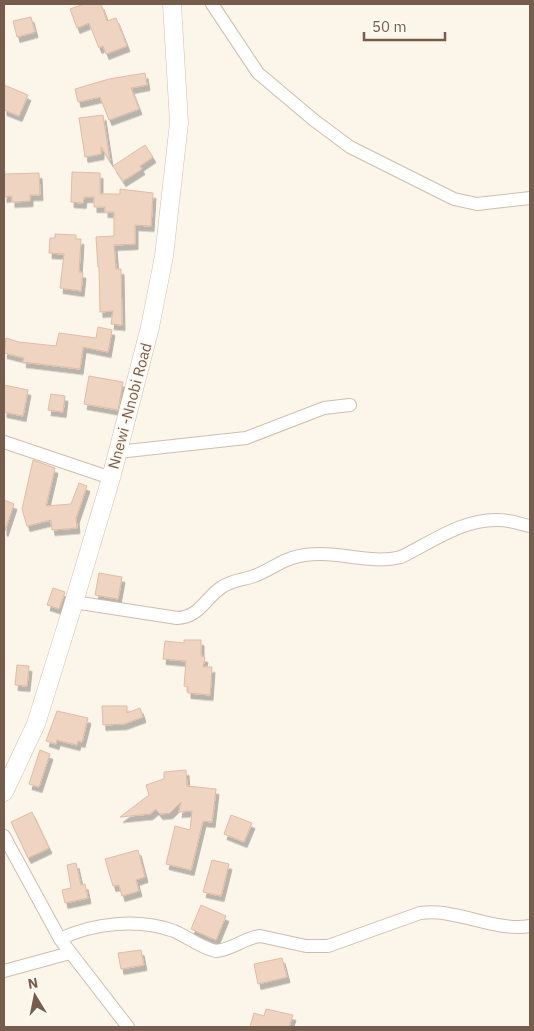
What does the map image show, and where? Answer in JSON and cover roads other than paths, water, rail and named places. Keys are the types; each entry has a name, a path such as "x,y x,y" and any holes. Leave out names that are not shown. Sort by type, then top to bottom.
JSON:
{"main road":[{"name":"Nnewi -Nnobi Road","path":"4,792 36,724 111,478 150,327 169,216 179,123 172,4"}],"street":[{"path":"212,4 258,73 315,121 350,147 454,199 477,204 530,198"},
{"path":"118,452 246,438 324,408 350,405"},
{"path":"4,442 111,478"},
{"path":"74,602 177,618 188,618 200,610 220,587 254,576 294,557 326,554 390,560 477,522 500,520 530,526"},
{"path":"4,836 60,939 128,1027"},
{"path":"60,939 76,931 124,924 147,925 173,931 216,951 224,951 251,937 260,936 316,947 328,946 420,913 434,911 495,925 519,928 530,926"},
{"path":"4,971 70,953"}]}
